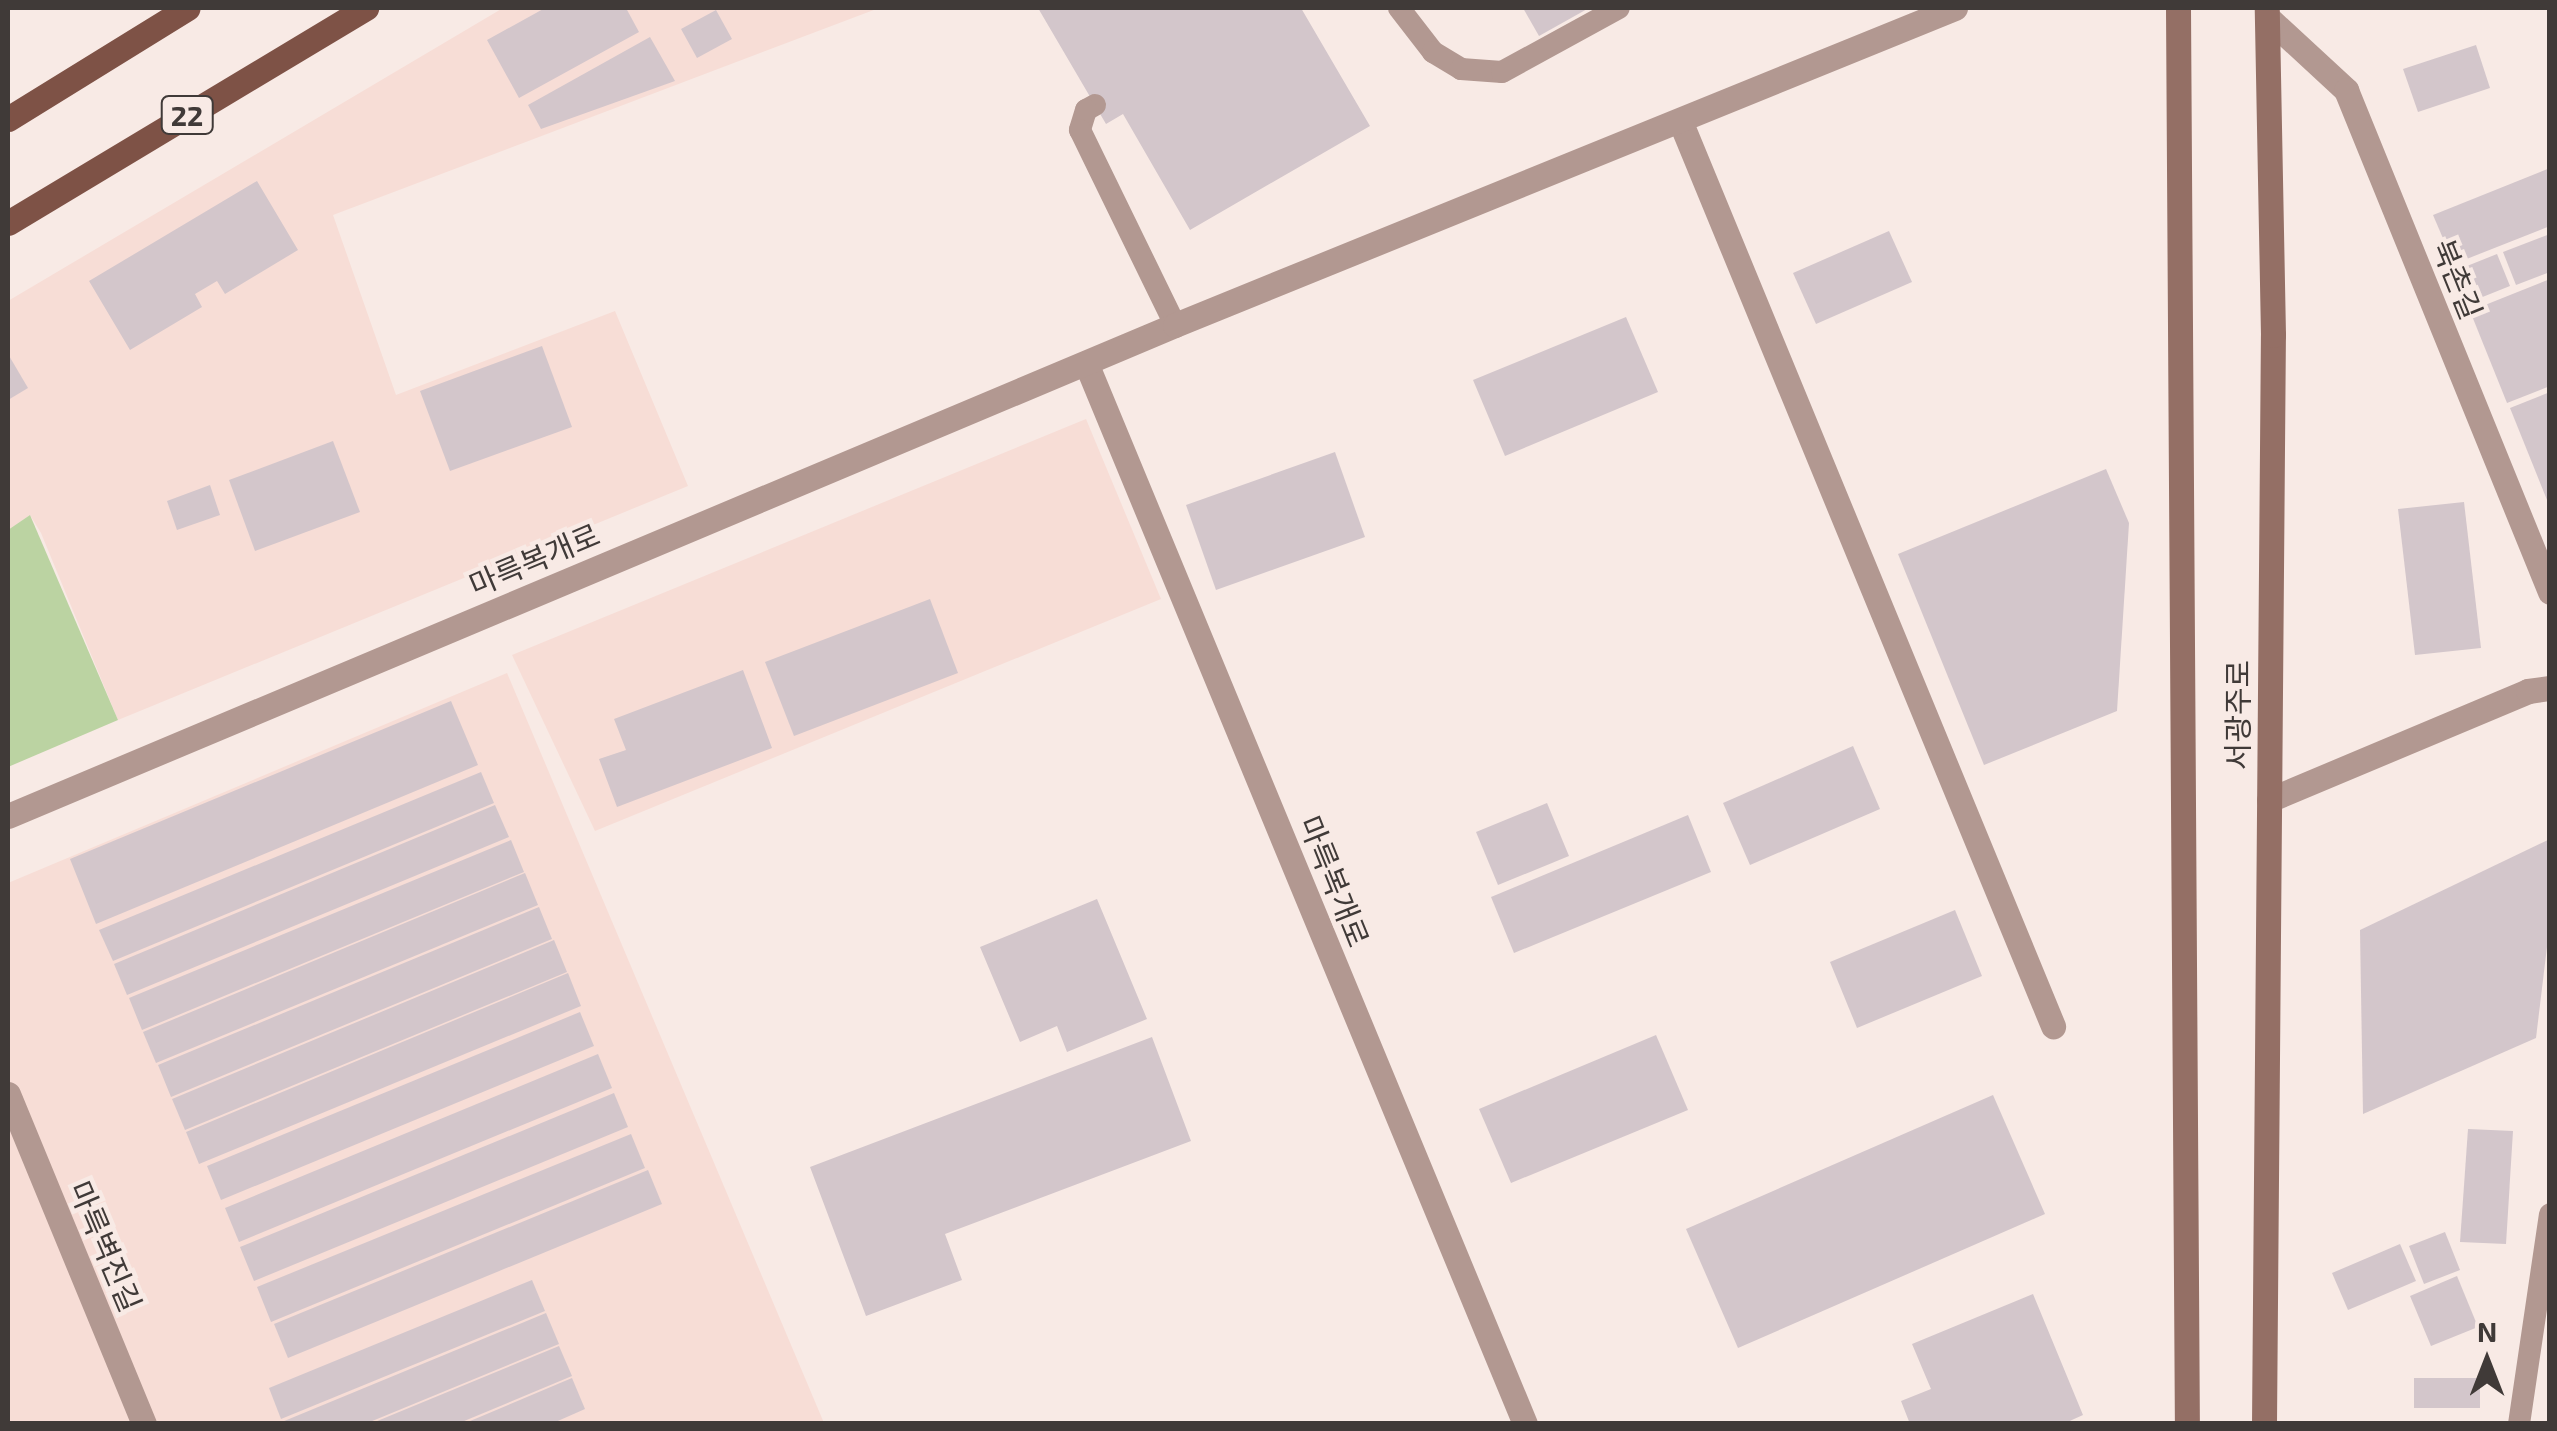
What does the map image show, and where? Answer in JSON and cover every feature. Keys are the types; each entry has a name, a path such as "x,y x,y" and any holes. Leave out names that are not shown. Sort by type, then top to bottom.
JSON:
{"main road":[{"path":"8,119 188,8"},
{"name":"22","path":"8,223 366,8"}],"street":[{"name":"마륵복개로","path":"8,816 1175,325 1955,8"},
{"name":"서광주로","path":"2178,8 2187,1424"},
{"name":"서광주로","path":"2264,1424 2272,334 2267,12"},
{"name":"북촌길","path":"2267,12 2346,90 2550,592"},
{"path":"1681,122 2053,1026"},
{"name":"마륵복개로","path":"1086,363 1524,1424"},
{"path":"2269,800 2528,691 2550,688"},
{"name":"마륵벽진길","path":"8,1094 144,1424"}],"lane":[{"path":"1398,8 1433,52 1447,61 1461,69 1502,72 1619,8"},
{"path":"1095,105 1086,110 1080,130 1175,325"},
{"path":"2520,1424 2550,1214"}],"shaded area":[{"path":"503,8 879,8 333,215 396,395 615,311 688,486 118,720 41,533 30,515 8,530 8,301"},
{"path":"1086,419 1161,599 595,831 512,655"},
{"path":"507,673 824,1423 8,1424 8,883"}],"green space":[{"path":"30,515 118,720 8,767 8,530"}],"building":[{"path":"545,8 626,8 639,32 519,98 487,40"},
{"path":"1038,8 1301,8 1370,126 1190,230 1123,114 1106,124"},
{"path":"1523,8 1589,8 1539,36"},
{"path":"716,10 732,39 697,58 681,29"},
{"path":"650,37 675,81 541,129 528,105"},
{"path":"2476,45 2490,88 2418,112 2403,69"},
{"path":"2550,168 2550,226 2454,264 2433,215"},
{"path":"257,181 298,250 225,294 217,281 195,294 202,307 130,350 89,281"},
{"path":"1889,231 1912,282 1816,324 1793,273"},
{"path":"2550,234 2550,272 2516,285 2503,252"},
{"path":"2497,254 2510,286 2465,304 2452,272"},
{"path":"2550,279 2550,386 2507,403 2470,311"},
{"path":"1626,317 1658,392 1505,456 1473,380"},
{"path":"542,346 572,427 450,471 420,391"},
{"path":"8,354 28,388 8,400"},
{"path":"2550,392 2550,505 2549,505 2510,408"},
{"path":"333,441 360,512 255,551 229,480"},
{"path":"1335,452 1365,537 1216,590 1186,505"},
{"path":"2106,469 2129,523 2117,711 1984,765 1898,554"},
{"path":"210,485 220,515 177,530 167,501"},
{"path":"2464,502 2481,648 2415,655 2398,509"},
{"path":"930,599 958,673 794,736 765,662"},
{"path":"743,670 772,748 617,807 599,759 626,750 614,719"},
{"path":"451,701 478,765 96,924 70,859"},
{"path":"1853,746 1880,809 1750,865 1723,803"},
{"path":"481,772 494,803 113,961 99,930"},
{"path":"1547,803 1569,856 1498,885 1476,832"},
{"path":"495,805 509,837 127,995 114,964"},
{"path":"1688,815 1711,872 1514,953 1491,897"},
{"path":"2550,839 2550,922 2536,1038 2363,1114 2360,930"},
{"path":"511,840 524,872 142,1030 129,998"},
{"path":"525,873 538,905 156,1063 143,1032"},
{"path":"1097,899 1147,1019 1067,1052 1057,1026 1020,1042 980,947"},
{"path":"539,907 552,939 171,1097 158,1065"},
{"path":"1955,910 1982,976 1857,1028 1830,962"},
{"path":"554,940 567,972 185,1130 172,1099"},
{"path":"568,973 581,1006 199,1164 186,1132"},
{"path":"580,1012 594,1046 221,1200 207,1166"},
{"path":"1656,1035 1688,1110 1511,1183 1479,1109"},
{"path":"1152,1037 1191,1141 945,1234 962,1280 866,1316 810,1167"},
{"path":"598,1054 612,1088 239,1242 225,1208"},
{"path":"614,1093 628,1127 254,1281 240,1247"},
{"path":"1993,1095 2045,1214 1738,1348 1686,1229"},
{"path":"2468,1129 2513,1131 2506,1244 2460,1242"},
{"path":"631,1134 645,1168 271,1322 257,1287"},
{"path":"648,1170 662,1204 288,1358 274,1324"},
{"path":"2445,1232 2460,1270 2424,1284 2409,1246"},
{"path":"2400,1244 2416,1281 2348,1310 2332,1273"},
{"path":"2457,1276 2478,1327 2431,1346 2410,1296"},
{"path":"532,1280 545,1311 281,1419 269,1388"},
{"path":"2033,1294 2083,1415 2063,1424 1910,1424 1901,1401 1931,1389 1912,1344"},
{"path":"546,1313 559,1344 365,1424 277,1424"},
{"path":"559,1346 572,1376 457,1424 370,1424"},
{"path":"572,1378 585,1409 551,1424 463,1424"},
{"path":"2414,1378 2480,1378 2480,1408 2414,1408"}]}
